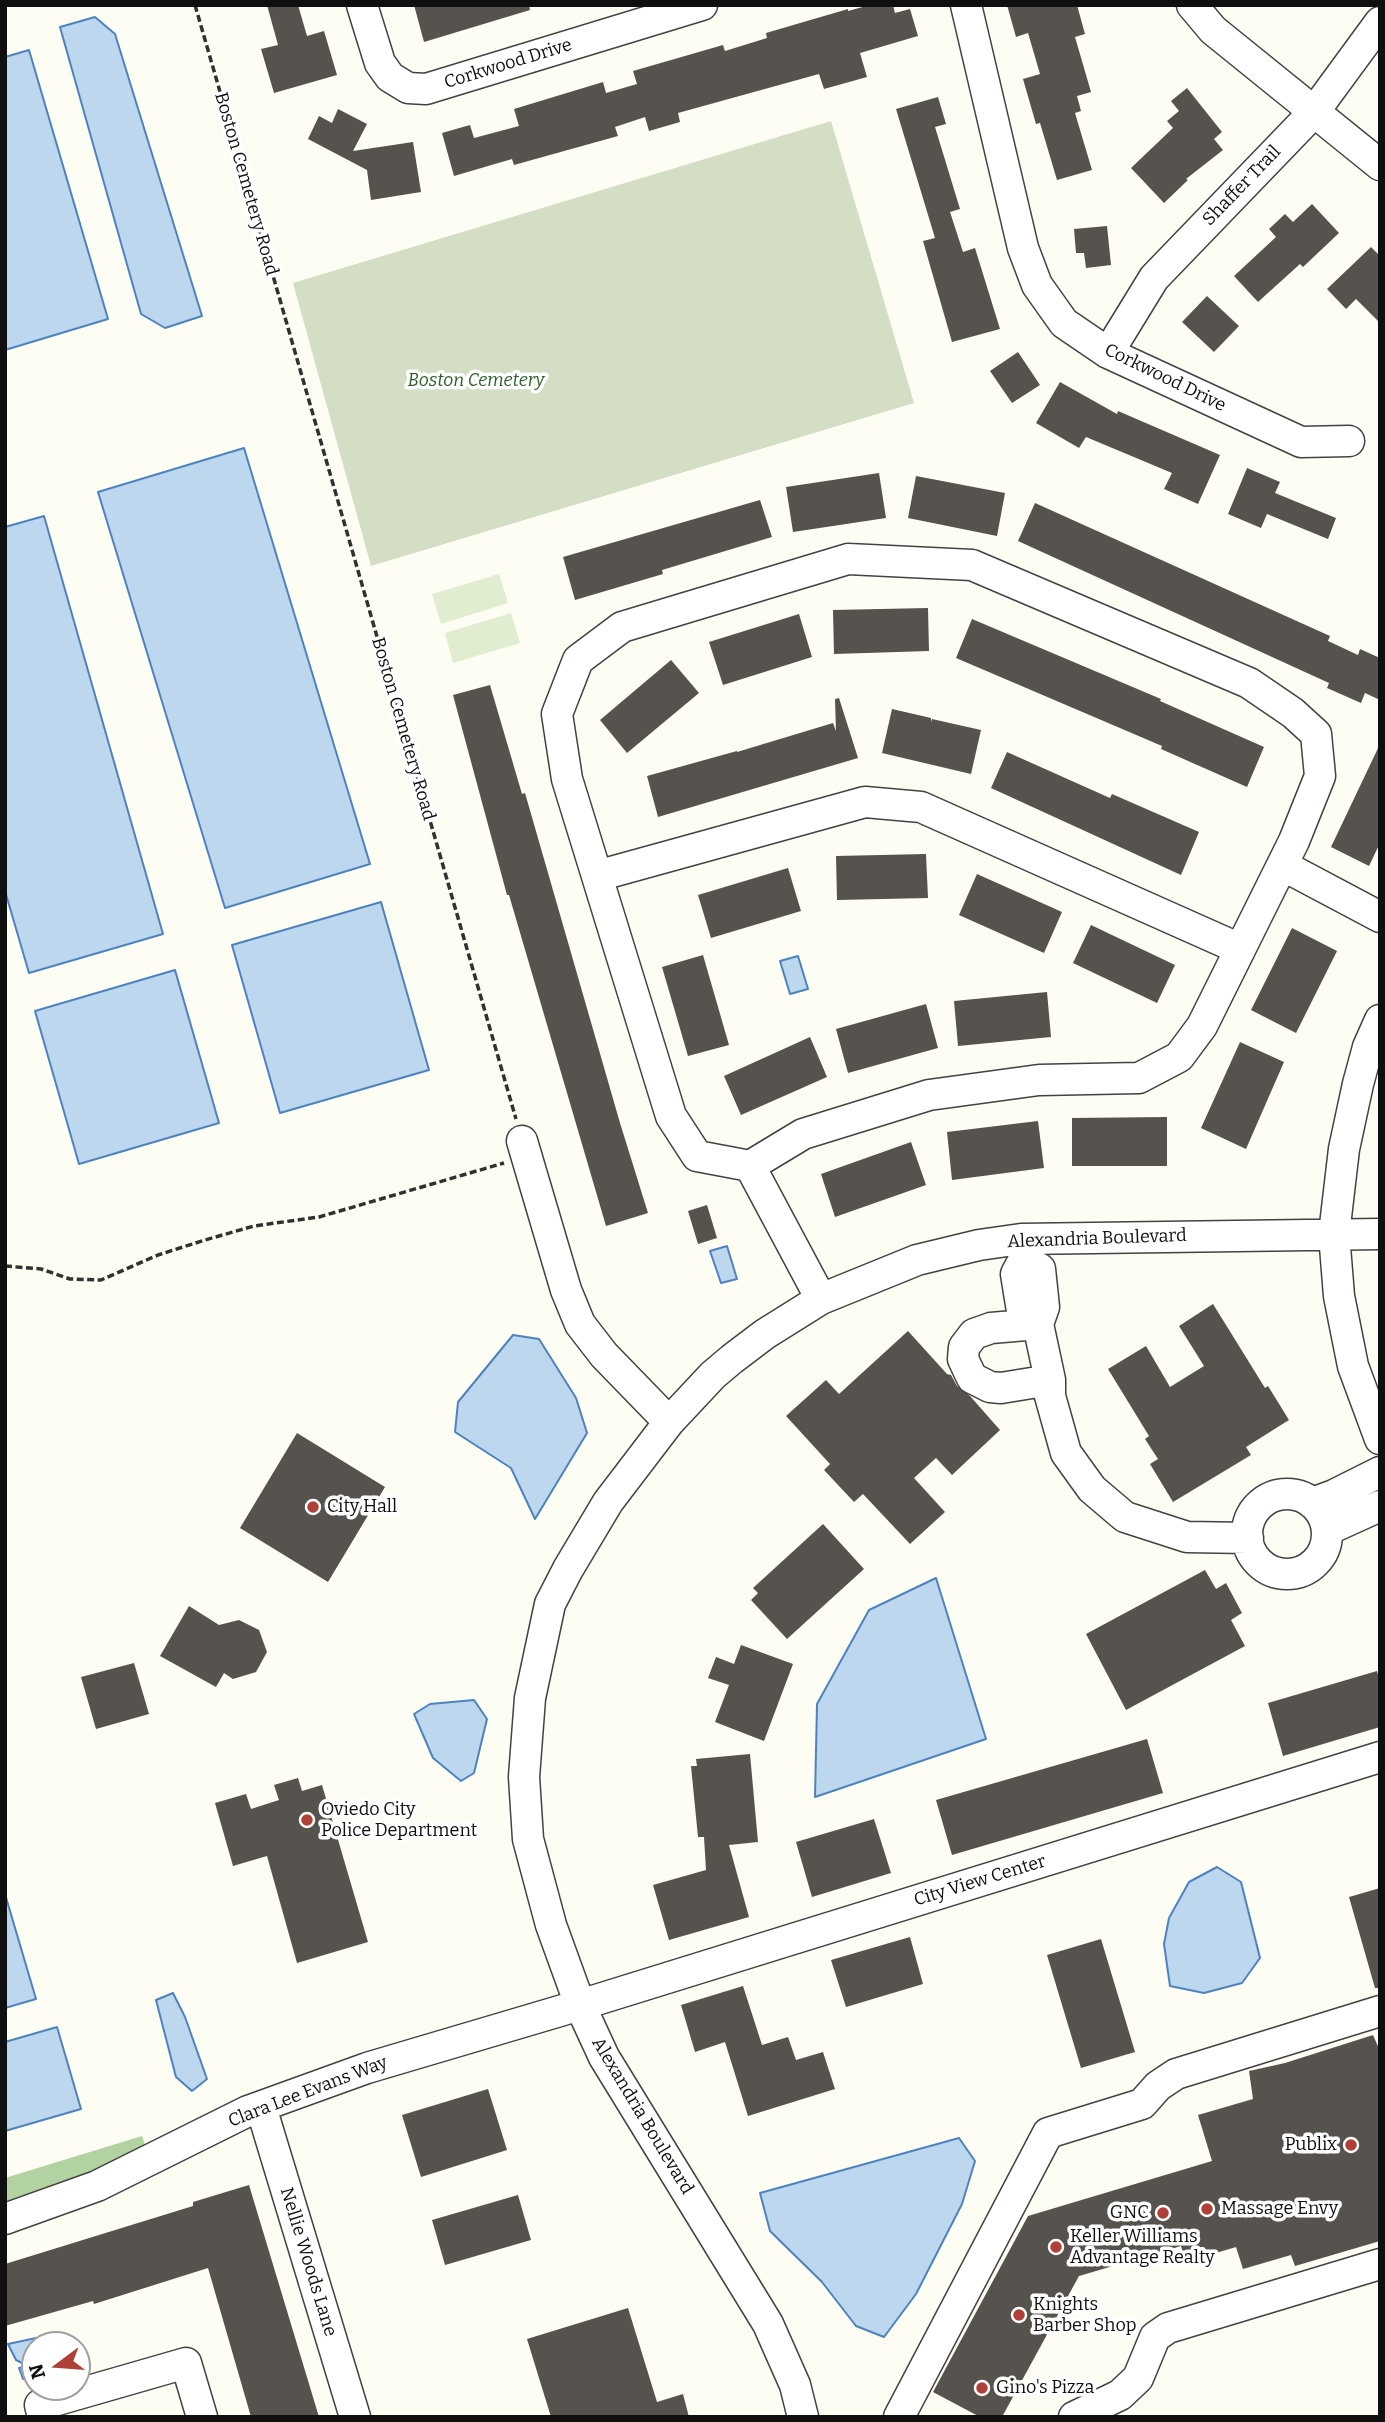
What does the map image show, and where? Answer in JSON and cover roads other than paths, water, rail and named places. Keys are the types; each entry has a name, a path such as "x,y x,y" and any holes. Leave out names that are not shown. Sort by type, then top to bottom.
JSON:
{"street":[{"name":"Corkwood Drive","path":"362,5 380,63 390,77 408,88 426,89 702,5"},
{"name":"Corkwood Drive","path":"966,5 1023,248 1037,285 1063,323 1108,353 1301,442 1349,441"},
{"path":"1192,5 1213,30 1380,165"},
{"name":"Shaffer Trail","path":"1108,353 1154,278 1314,112 1380,22"},
{"path":"848,559 972,565 1249,682 1293,713 1316,734 1320,776 1283,865 1202,1026 1179,1057 1139,1078 1039,1080 929,1095 803,1134 750,1166 697,1156 671,1116 567,779 556,714 578,660 622,626 848,559"},
{"path":"597,876 865,802 921,807 1240,949"},
{"path":"1283,865 1380,917"},
{"path":"1380,1020 1368,1047 1344,1149 1335,1234 1339,1296 1353,1366 1380,1439"},
{"path":"524,1149 566,1290 580,1324 604,1355 669,1422"},
{"path":"750,1166 821,1299"},
{"name":"Alexandria Boulevard","path":"803,2417 795,2385 768,2324 604,2057 580,2005 551,1925 528,1839 524,1777 530,1698 550,1604 608,1502 669,1422 723,1367 765,1334 821,1299 917,1260 979,1245 1023,1249 1380,1234"},
{"path":"1023,1249 1016,1273 1022,1311 1038,1324 1050,1380 1050,1396 1066,1453 1092,1489 1125,1517 1186,1537 1248,1538"},
{"path":"1038,1324 990,1328 974,1334 964,1347 963,1359 972,1378 990,1387 1001,1388 1050,1380"},
{"path":"1312,1503 1334,1496 1380,1472"},
{"path":"1283,1494 1299,1495 1312,1503 1323,1515 1327,1530 1326,1546 1319,1560 1306,1570 1292,1574 1276,1573 1262,1565 1252,1553 1248,1538 1249,1522 1256,1508 1268,1499 1283,1494"},
{"path":"1327,1530 1380,1506"},
{"name":"City View Center","path":"580,2005 1380,1757"},
{"name":"Clara Lee Evans Way","path":"5,2219 97,2186 261,2107 367,2068 580,2005"},
{"path":"899,2417 1048,2133 1142,2104 1158,2086 1175,2074 1380,2011"},
{"name":"Nellie Woods Lane","path":"261,2107 355,2417"},
{"path":"1074,2417 1120,2395 1138,2378 1155,2337 1168,2328 1380,2264"},
{"path":"43,2417 40,2404 186,2363 202,2417"}],"water":[{"path":"95,17 115,34 202,316 165,328 141,314 60,27"},
{"path":"29,50 108,319 5,350 5,57"},
{"path":"244,448 370,864 225,908 98,492"},
{"path":"44,516 163,934 29,973 5,891 5,527"},
{"path":"381,902 429,1070 280,1113 232,945"},
{"path":"798,956 808,989 790,994 780,961"},
{"path":"175,970 219,1123 79,1164 35,1011"},
{"path":"727,1246 737,1279 721,1283 710,1251"},
{"path":"513,1335 539,1339 576,1398 587,1433 535,1519 511,1468 455,1432 458,1402"},
{"path":"936,1578 986,1739 815,1797 817,1704 869,1610"},
{"path":"474,1700 487,1719 474,1773 461,1781 433,1758 414,1714 430,1704"},
{"path":"1217,1867 1241,1882 1260,1958 1242,1983 1204,1993 1170,1986 1164,1944 1169,1918 1189,1882"},
{"path":"5,1894 36,1999 5,2008"},
{"path":"173,1993 185,2017 207,2079 192,2091 176,2077 156,2000"},
{"path":"57,2027 81,2109 5,2131 5,2042"},
{"path":"959,2138 975,2161 962,2204 916,2294 884,2337 856,2326 822,2282 770,2231 760,2193"},
{"path":"21,2341 21,2362 16,2360 8,2344"}],"place":[{"name":"City Hall","path":"313,1507"},
{"name":"Oviedo City Police Department","path":"307,1820"},
{"name":"Publix","path":"1351,2145"},
{"name":"Massage Envy","path":"1207,2209"},
{"name":"GNC","path":"1163,2213"},
{"name":"Keller Williams Advantage Realty","path":"1056,2247"},
{"name":"Knights Barber Shop","path":"1019,2315"},
{"name":"Gino's Pizza","path":"982,2388"}],"park label":[{"name":"Boston Cemetery","path":"476,381"}]}
